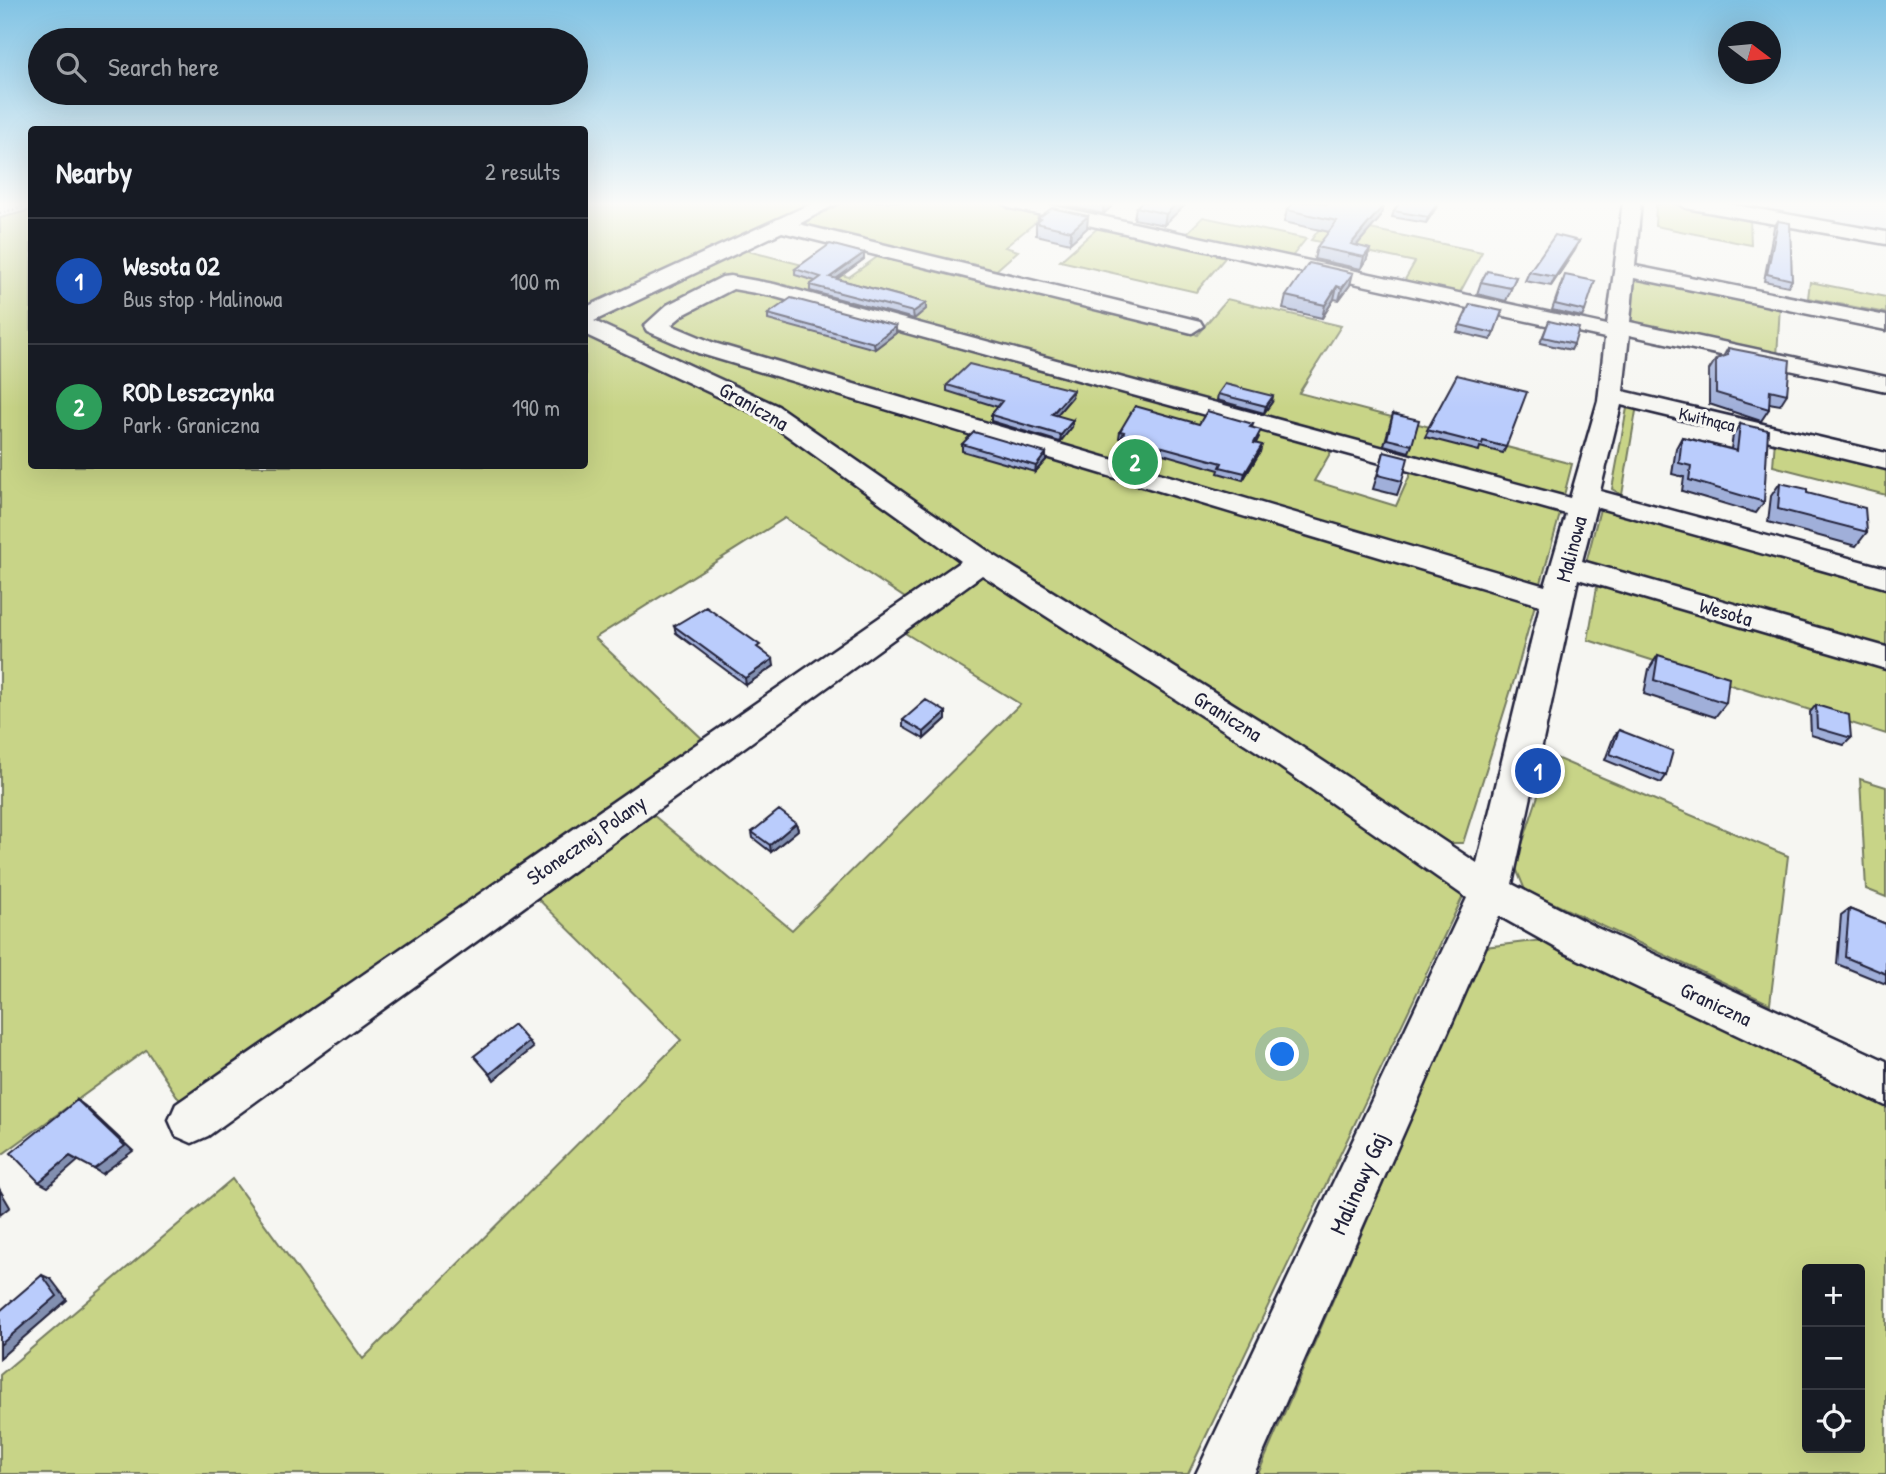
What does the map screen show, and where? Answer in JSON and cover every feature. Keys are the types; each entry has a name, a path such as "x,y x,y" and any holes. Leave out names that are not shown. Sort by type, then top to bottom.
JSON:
{"street":[{"path":"588,315 681,271"},
{"path":"966,271 1192,326"},
{"path":"1337,271 1886,384"},
{"name":"Malinowa","path":"1490,892 1557,600 1611,395 1625,271"},
{"path":"1629,271 1886,323"},
{"path":"1557,600 706,348 655,326 675,310 730,282 774,290 1583,503 1886,578"},
{"name":"Graniczna","path":"588,327 769,411 981,561 1276,747 1490,892 1580,940 1886,1084"},
{"name":"Kwitnąca","path":"1611,395 1886,461"},
{"name":"Słonecznej Polany","path":"192,1120 981,561"},
{"name":"Wesoła","path":"1566,566 1886,658"},
{"name":"Malinowy Gaj","path":"1225,1474 1490,892"}],"green space":[{"path":"0,271 28,271 28,469 588,469 588,333 758,411 958,560 950,571 908,600 785,518 595,638 708,744 187,1111 146,1050 0,1156"},
{"path":"588,271 668,271 588,308"},
{"path":"700,271 825,271 849,277 858,271 945,271 1186,329 1197,335 1227,299 1341,326 1299,393 1572,464 1563,499 1339,438 1314,481 1396,506 1413,468 1558,508 1560,514 1515,677 1463,843 1439,843 1135,652 843,454 590,322"},
{"path":"1103,271 1214,271 1196,292"},
{"path":"1410,271 1472,271 1458,296 1403,283"},
{"path":"1636,275 1780,305 1777,357 1638,326 1628,321"},
{"path":"1810,282 1886,297 1886,313 1808,298"},
{"path":"1637,405 1622,495 1612,489 1627,408"},
{"path":"1775,439 1886,465 1886,495 1773,466"},
{"path":"1600,509 1886,588 1886,652 1586,563"},
{"path":"984,576 1122,655 1466,890 1188,1474 0,1474 0,1375 232,1179 363,1359 681,1040 531,892 647,810 792,930 1020,704 900,630 971,577"},
{"path":"1598,581 1886,666 1886,734 1588,640"},
{"path":"1551,756 1788,856 1770,1004 1525,890 1515,866"},
{"path":"1860,779 1886,787 1886,897 1866,889"},
{"path":"1551,939 1886,1101 1886,1474 1258,1474 1485,947"}],"building":[{"path":"801,271 839,271 830,277 926,303 913,312 810,285 821,277"},
{"path":"1304,271 1353,273 1342,288 1337,286 1325,305 1286,296"},
{"path":"1487,271 1516,277 1511,288 1481,282"},
{"path":"1530,271 1559,271 1555,277"},
{"path":"1768,271 1792,271 1792,280 1767,274"},
{"path":"1565,275 1595,281 1585,311 1555,304"},
{"path":"791,298 896,326 874,343 768,314"},
{"path":"1470,304 1502,311 1494,333 1460,325"},
{"path":"1549,321 1579,328 1574,344 1543,337"},
{"path":"1728,348 1790,360 1787,394 1770,390 1769,409 1716,393 1716,359 1728,355"},
{"path":"969,364 1073,390 1052,414 1073,420 1061,435 991,415 1002,401 947,385"},
{"path":"1457,375 1527,392 1506,447 1483,441 1482,444 1427,430"},
{"path":"1225,384 1273,396 1266,406 1218,394"},
{"path":"1135,406 1199,424 1207,411 1253,424 1250,427 1261,430 1254,443 1262,445 1245,473 1220,467 1222,463 1122,436 1124,432 1120,431"},
{"path":"1393,414 1419,420 1412,445 1387,439"},
{"path":"1740,424 1768,430 1764,502 1689,480 1691,466 1679,463 1682,437 1737,451"},
{"path":"974,432 1046,453 1036,466 962,444"},
{"path":"1384,452 1408,458 1402,481 1378,475"},
{"path":"1780,483 1865,508 1867,532 1778,509"},
{"path":"706,607 760,645 757,647 773,659 745,678 674,626"},
{"path":"1658,655 1729,677 1726,703 1654,680"},
{"path":"926,700 946,712 924,732 903,720"},
{"path":"1816,705 1849,715 1851,738 1817,728"},
{"path":"1619,730 1673,751 1666,776 1610,754"},
{"path":"779,810 796,823 770,845 752,832"},
{"path":"1849,909 1886,924 1886,974 1845,957"},
{"path":"514,1025 529,1042 490,1074 474,1056"},
{"path":"77,1100 125,1146 94,1169 70,1156 39,1182 11,1153"},
{"path":"42,1275 57,1296 0,1345 0,1311"}],"place":[{"name":"ROD Leszczynka","path":"1135,462"},
{"name":"Wesoła 02","path":"1538,771"}]}
